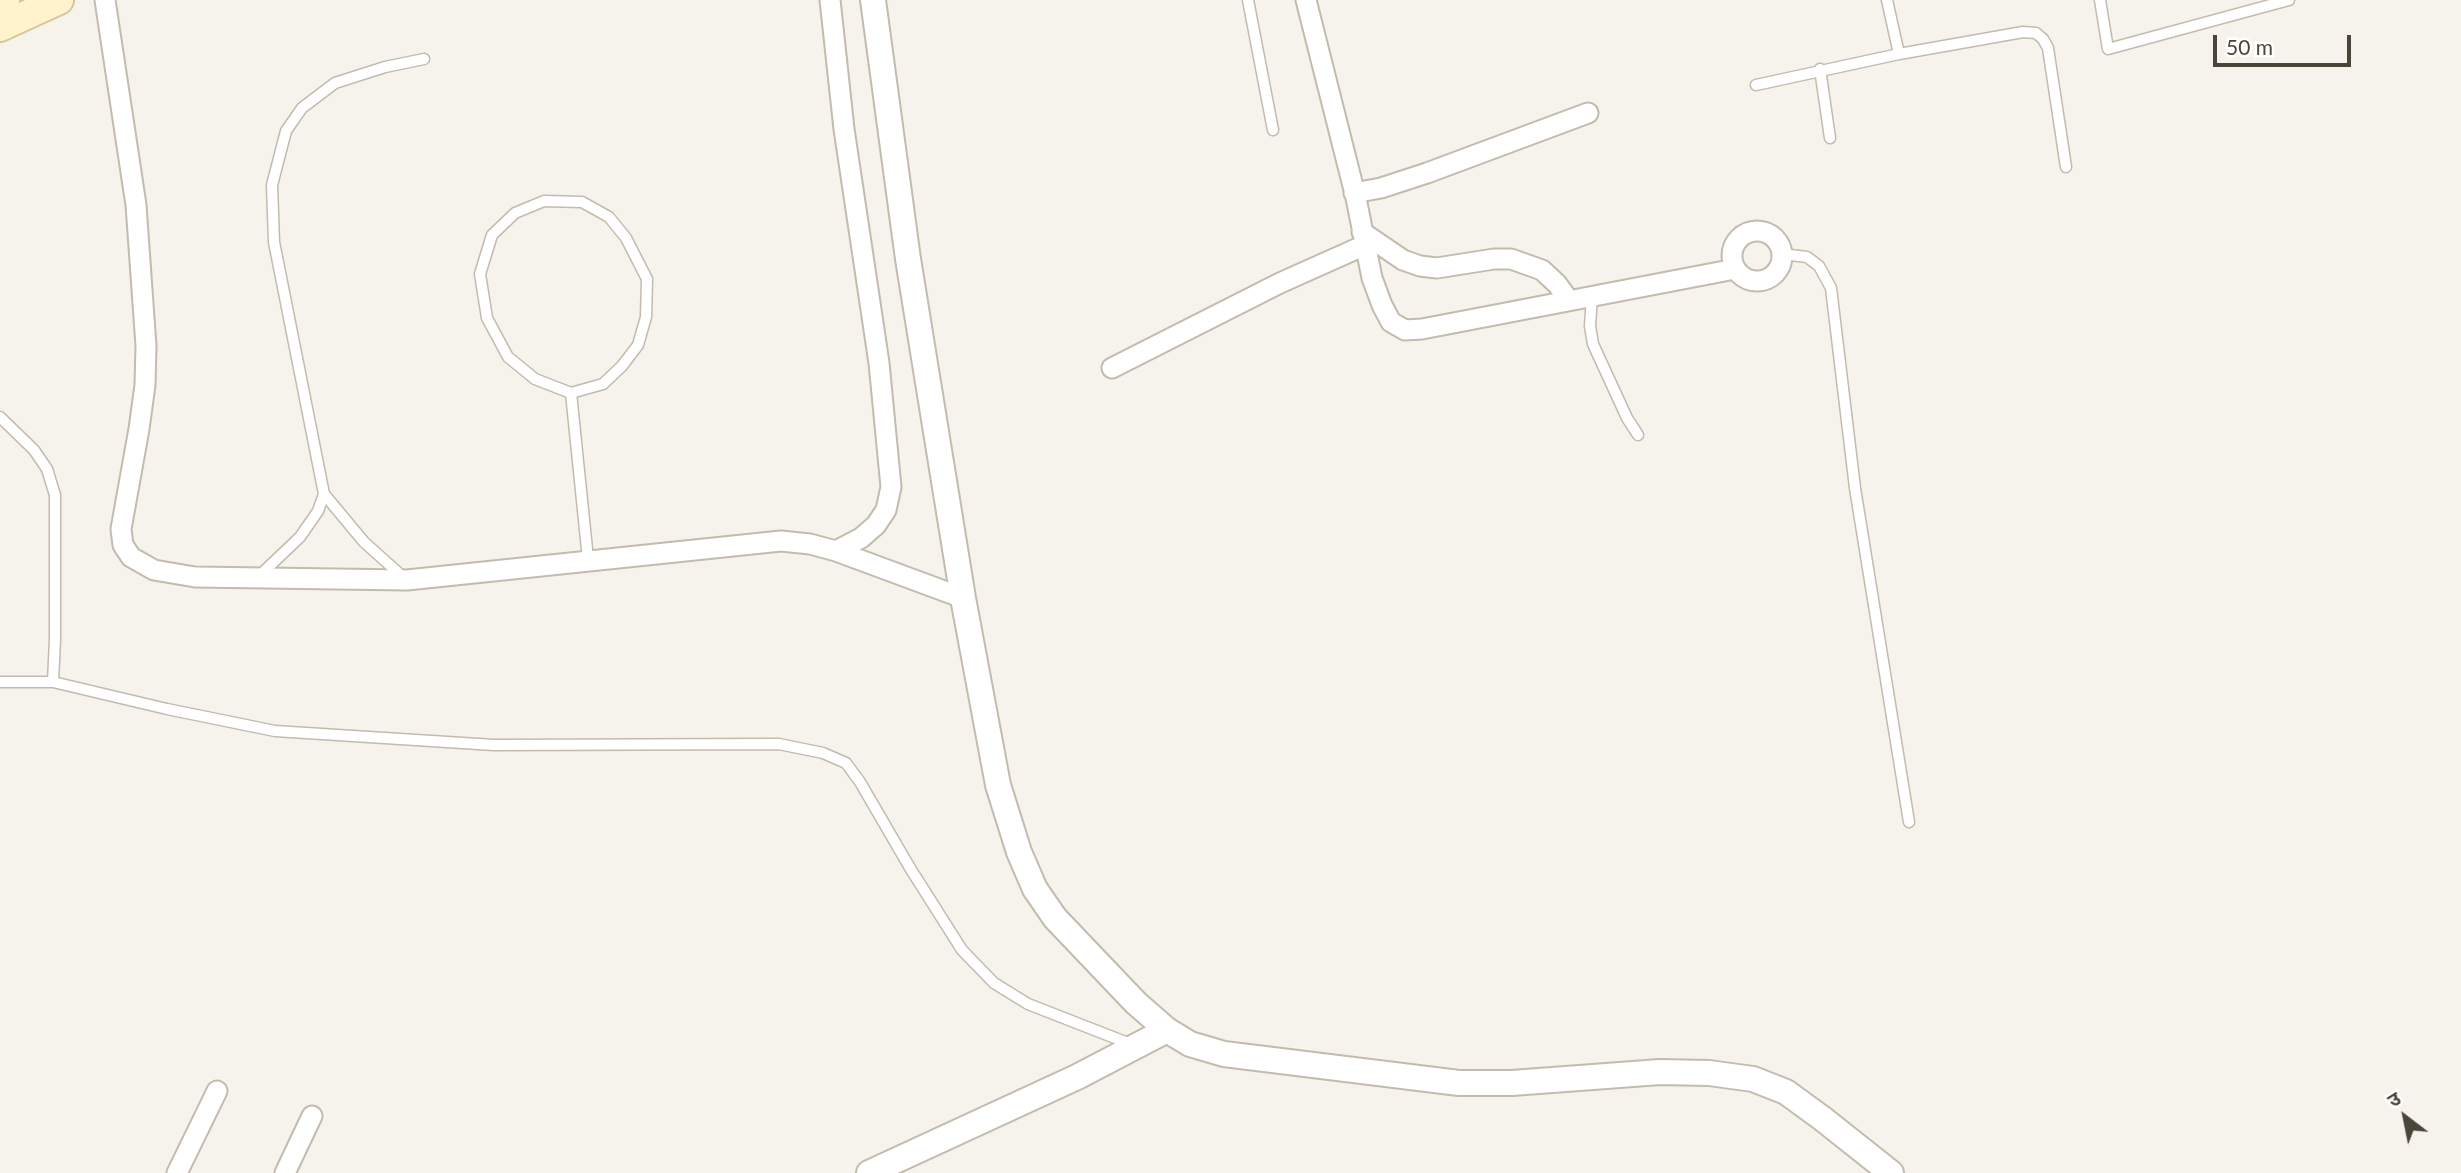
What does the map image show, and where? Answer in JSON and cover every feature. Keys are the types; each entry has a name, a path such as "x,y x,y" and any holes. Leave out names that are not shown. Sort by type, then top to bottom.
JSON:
{"main road":[{"path":"0,27 60,0"}],"street":[{"path":"105,0 136,205 146,346 145,384 139,429 121,529 123,545 131,557 154,570 195,578 407,580 588,559 781,541 810,544 836,551 963,598"},
{"path":"830,0 844,130 879,363 891,487 886,510 876,525 860,538 836,551"},
{"path":"873,0 908,259 963,598 998,785 1019,852 1035,889 1055,918 1136,1003 1167,1030 1190,1044 1224,1054 1458,1083 1512,1083 1660,1072 1709,1073 1753,1079 1786,1092 1891,1173"},
{"path":"1306,0 1381,305 1391,322 1405,330 1422,329 1735,269"},
{"path":"1354,193 1381,188 1427,173 1588,113"},
{"path":"1753,231 1769,234 1776,239 1782,254 1778,270 1764,280 1747,280 1735,269 1731,253 1739,238 1753,231"},
{"path":"1364,239 1420,266 1446,267 1494,258 1511,259 1542,270 1558,284 1568,299"},
{"path":"1112,368 1364,239"},
{"path":"869,1173 1077,1077 1167,1030"},
{"path":"177,1173 217,1091"},
{"path":"285,1173 312,1116"}],"lane":[{"path":"1248,0 1273,130"},
{"path":"1887,0 1899,54"},
{"path":"2100,0 2108,50 2289,0"},
{"path":"1756,85 1899,54 2023,32 2036,33 2048,48 2066,167"},
{"path":"407,580 370,549 324,494 274,242 272,185 286,131 302,108 335,83 385,67 424,59"},
{"path":"1820,69 1830,138"},
{"path":"544,201 582,202 609,218 626,238 647,279 646,317 638,345 622,366 603,384 571,393 535,379 508,357 487,318 480,274 492,235 515,213 544,201"},
{"path":"1782,254 1807,257 1819,266 1831,288 1855,488 1909,822"},
{"path":"1592,295 1590,326 1593,344 1627,418 1638,435"},
{"path":"571,393 588,559"},
{"path":"0,416 34,450 47,469 55,495 53,682"},
{"path":"256,578 300,537 318,511 324,494"},
{"path":"0,682 53,682 275,731 494,745 779,744 823,753 846,763 962,950 995,983 1028,1004 1137,1046"}]}
